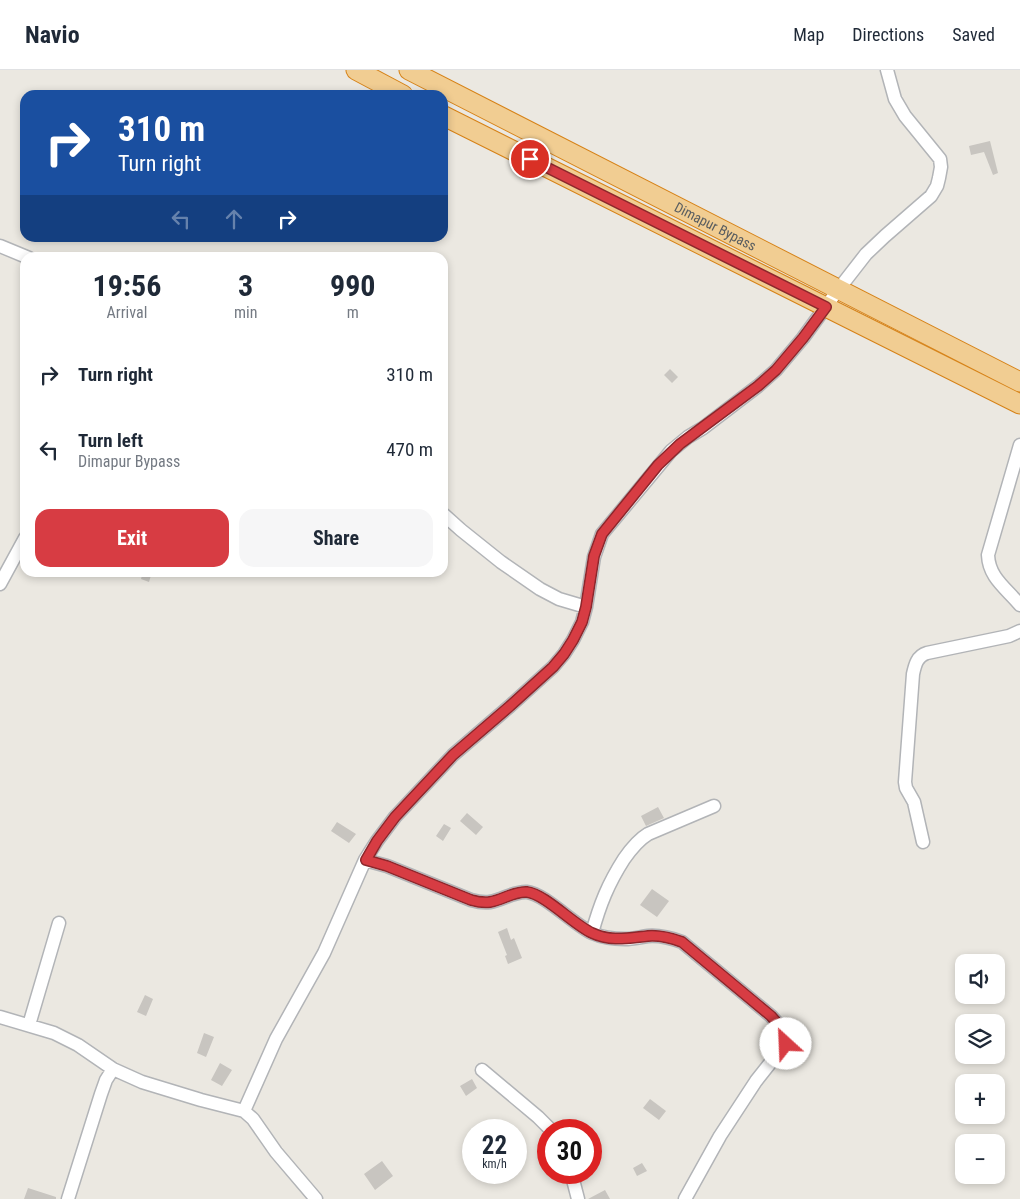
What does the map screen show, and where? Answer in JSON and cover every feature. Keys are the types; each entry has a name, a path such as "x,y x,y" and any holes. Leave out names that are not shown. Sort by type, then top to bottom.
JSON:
{"highway":[{"path":"356,70 394,90"},
{"name":"Dimapur Bypass","path":"409,70 1020,382"},
{"name":"Dimapur Bypass","path":"448,118 1020,404"}],"street":[{"path":"244,1111 276,1039 324,953 366,860 377,841 395,817 453,755 553,667 573,640 582,622 594,556 602,534 671,451 758,386 776,370 803,338 866,254 931,196 939,178 940,159 905,116 895,99 887,70"},
{"path":"0,246 20,254"},
{"path":"1020,445 988,556 990,570 1020,605"},
{"path":"448,518 501,562 540,589 559,599 586,607"},
{"path":"0,584 20,547"},
{"path":"923,842 914,802 906,788 905,782 913,674 917,660 923,654 1008,636 1020,631"},
{"path":"592,933 607,888 617,870 636,844 648,834 714,806"},
{"path":"366,860 387,866 471,900 491,902 512,894 532,893 592,933 611,938 670,937 682,942 771,1016 785,1032 786,1044 756,1081 720,1136 685,1199"},
{"path":"29,1025 59,923"},
{"path":"0,1017 54,1033 78,1045 113,1069 142,1082 244,1111 253,1119 276,1152 316,1199"},
{"path":"68,1199 101,1094 106,1080 113,1069"},
{"path":"482,1070 540,1119"},
{"path":"574,1184 578,1199"}],"building":[{"path":"990,141 998,173 993,175 984,152 971,155 969,146"},
{"path":"670,369 678,377 672,383 664,375"},
{"path":"142,577 150,577 149,582 141,579"},
{"path":"658,807 664,818 646,826 641,816"},
{"path":"467,813 483,827 476,835 460,821"},
{"path":"337,822 356,834 349,843 331,831"},
{"path":"444,824 451,828 443,841 436,836"},
{"path":"652,889 669,901 657,917 640,905"},
{"path":"507,928 511,940 514,938 522,958 508,964 505,956 507,955 498,932"},
{"path":"145,995 153,999 146,1016 137,1012"},
{"path":"204,1033 214,1037 206,1057 197,1053"},
{"path":"220,1063 232,1070 222,1086 211,1080"},
{"path":"472,1079 477,1088 466,1096 460,1086"},
{"path":"650,1099 666,1111 659,1120 643,1108"},
{"path":"382,1161 393,1176 375,1190 364,1174"},
{"path":"642,1163 647,1171 637,1176 633,1168"},
{"path":"28,1188 56,1197 56,1199 24,1199"},
{"path":"605,1190 610,1199 588,1199"}],"route":[{"path":"530,159 826,307 776,370 703,428 688,437 658,465 602,534 590,573 586,607 582,622 564,654 553,667 453,755 413,796 377,841 366,860 387,866 471,900 491,902 512,894 529,892 543,899 592,933 611,938 670,937 682,942 771,1016 785,1032 786,1044"}]}
